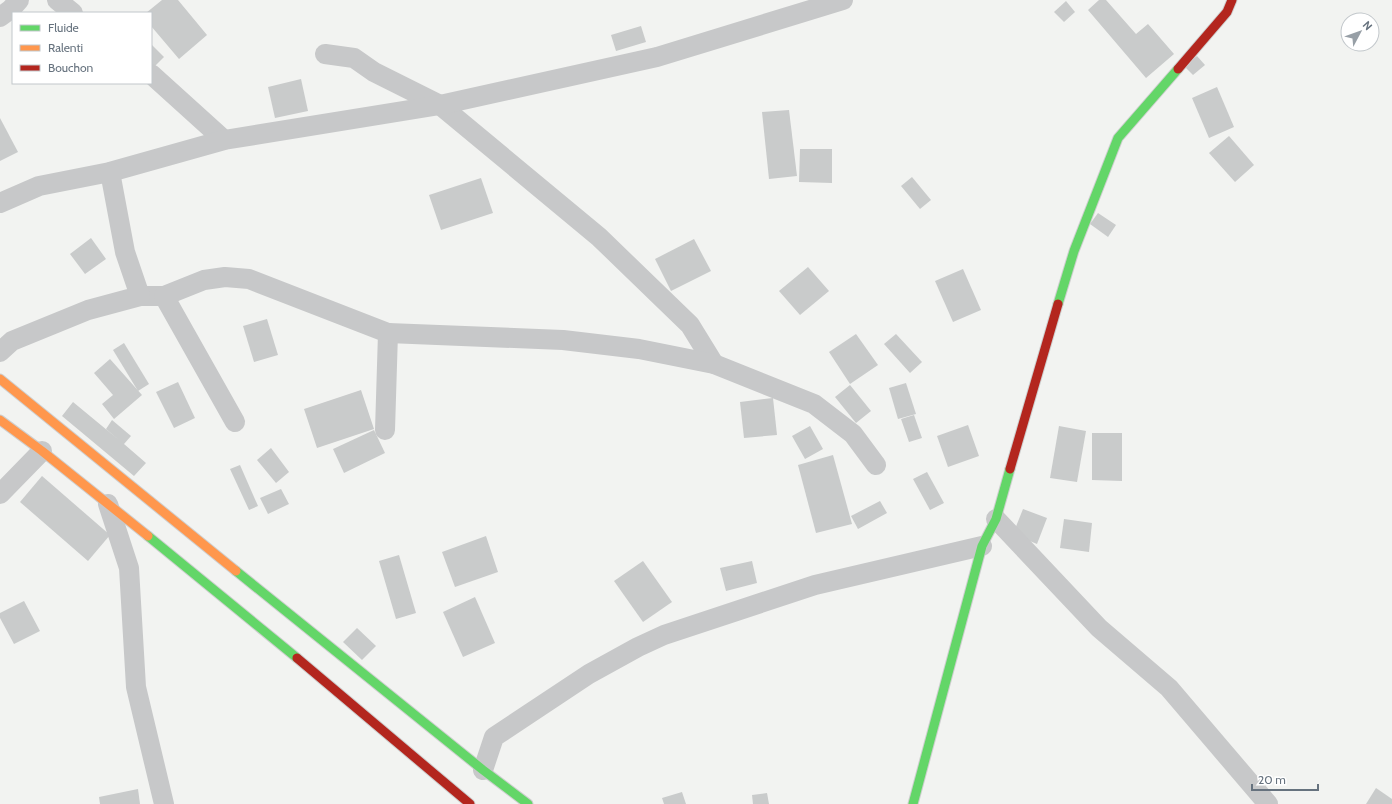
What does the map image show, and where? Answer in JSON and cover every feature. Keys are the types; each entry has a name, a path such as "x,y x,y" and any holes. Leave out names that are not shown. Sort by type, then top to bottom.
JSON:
{"main road":[{"path":"913,804 982,546 996,519 1047,339 1074,251 1118,138 1182,66 1227,12 1232,0"},
{"path":"0,379 302,625 483,770 528,804"},
{"path":"0,420 42,451 284,647 470,804"}],"street":[{"path":"0,17 11,9 19,0"},
{"path":"57,0 72,12"},
{"path":"0,203 39,186 110,172 224,140 440,105 657,57 843,0"},
{"path":"325,54 354,58 374,72 440,105 599,237 690,326 714,364"},
{"path":"152,75 224,140"},
{"path":"110,172 125,252 140,296"},
{"path":"0,352 12,341 88,310 140,296 164,296 204,280 225,277 249,279 388,333 563,340 639,349 714,364 814,404 853,434 876,465"},
{"path":"164,296 235,422"},
{"path":"385,430 388,333"},
{"path":"0,494 42,451"},
{"path":"108,504 129,568 136,687 164,804"},
{"path":"996,519 1099,628 1169,688 1268,804"},
{"path":"483,770 494,737 589,674 638,647 664,635 815,584 982,546"}],"building":[{"path":"162,0 178,0 207,35 179,59 152,27 152,12 147,12"},
{"path":"1099,0 1106,0 1136,34 1148,24 1174,54 1146,78 1088,10"},
{"path":"1066,1 1075,12 1064,22 1054,12"},
{"path":"641,26 646,42 616,51 611,35"},
{"path":"152,45 164,57 153,68 152,67"},
{"path":"1197,56 1205,65 1193,75 1184,66"},
{"path":"301,79 308,111 275,118 268,87"},
{"path":"1217,87 1234,127 1209,138 1192,98"},
{"path":"789,110 797,176 769,179 762,112"},
{"path":"0,118 18,152 0,161"},
{"path":"1229,136 1254,165 1235,182 1209,153"},
{"path":"800,149 832,149 832,183 799,182"},
{"path":"912,177 931,200 920,209 901,186"},
{"path":"481,178 493,213 441,230 429,195"},
{"path":"1098,213 1116,225 1108,237 1090,224"},
{"path":"91,238 106,259 85,274 70,254"},
{"path":"694,239 711,271 671,291 655,259"},
{"path":"808,267 829,291 800,315 779,291"},
{"path":"963,269 981,310 953,322 935,281"},
{"path":"267,319 278,355 254,362 243,326"},
{"path":"856,334 878,365 850,384 829,352"},
{"path":"896,334 922,362 910,373 884,344"},
{"path":"124,343 149,384 138,391 113,350"},
{"path":"110,359 142,395 114,419 102,404 113,395 94,373"},
{"path":"178,382 195,418 174,428 156,392"},
{"path":"906,383 916,414 898,419 889,388"},
{"path":"850,385 871,411 856,423 835,397"},
{"path":"361,390 374,429 317,448 304,409"},
{"path":"773,398 777,435 744,438 740,402"},
{"path":"73,402 119,440 106,429 112,420 131,436 124,444 146,463 134,476 62,416"},
{"path":"914,415 922,438 909,442 901,419"},
{"path":"968,425 979,456 948,467 937,436"},
{"path":"810,426 823,449 805,459 792,436"},
{"path":"1059,426 1086,431 1077,482 1050,478"},
{"path":"374,430 385,453 344,473 333,449"},
{"path":"1092,433 1122,433 1122,481 1092,480"},
{"path":"271,448 289,472 276,483 257,460"},
{"path":"833,455 852,524 816,533 798,465"},
{"path":"240,465 258,506 249,510 230,469"},
{"path":"927,472 944,503 930,510 913,479"},
{"path":"42,476 110,535 88,561 20,502"},
{"path":"281,489 289,504 268,514 260,498"},
{"path":"880,501 887,513 858,529 851,516"},
{"path":"1023,509 1047,518 1037,544 1013,534"},
{"path":"1064,519 1092,523 1089,552 1060,548"},
{"path":"486,536 498,572 455,587 442,552"},
{"path":"399,555 416,613 396,619 379,561"},
{"path":"643,561 672,602 643,622 614,581"},
{"path":"752,561 757,583 726,591 720,568"},
{"path":"475,597 495,643 463,657 443,612"},
{"path":"24,601 40,631 14,644 0,618 0,613"},
{"path":"357,628 376,646 362,660 343,642"},
{"path":"1376,788 1392,799 1392,804 1366,804"},
{"path":"138,789 140,804 100,804 99,797"},
{"path":"682,792 686,804 664,804 662,798"},
{"path":"767,793 769,804 753,804 752,795"}],"traffic: fast":[{"path":"1058,304 1074,251 1118,138 1178,69"},
{"path":"913,804 982,546 996,519 1010,469"},
{"path":"148,536 297,658"},
{"path":"236,571 483,770 528,804"}],"traffic: slow":[{"path":"0,379 236,571"},
{"path":"0,420 42,451 148,536"}],"traffic: jam":[{"path":"1178,69 1227,12 1232,0"},
{"path":"1010,469 1058,304"},
{"path":"297,658 470,804"}]}
